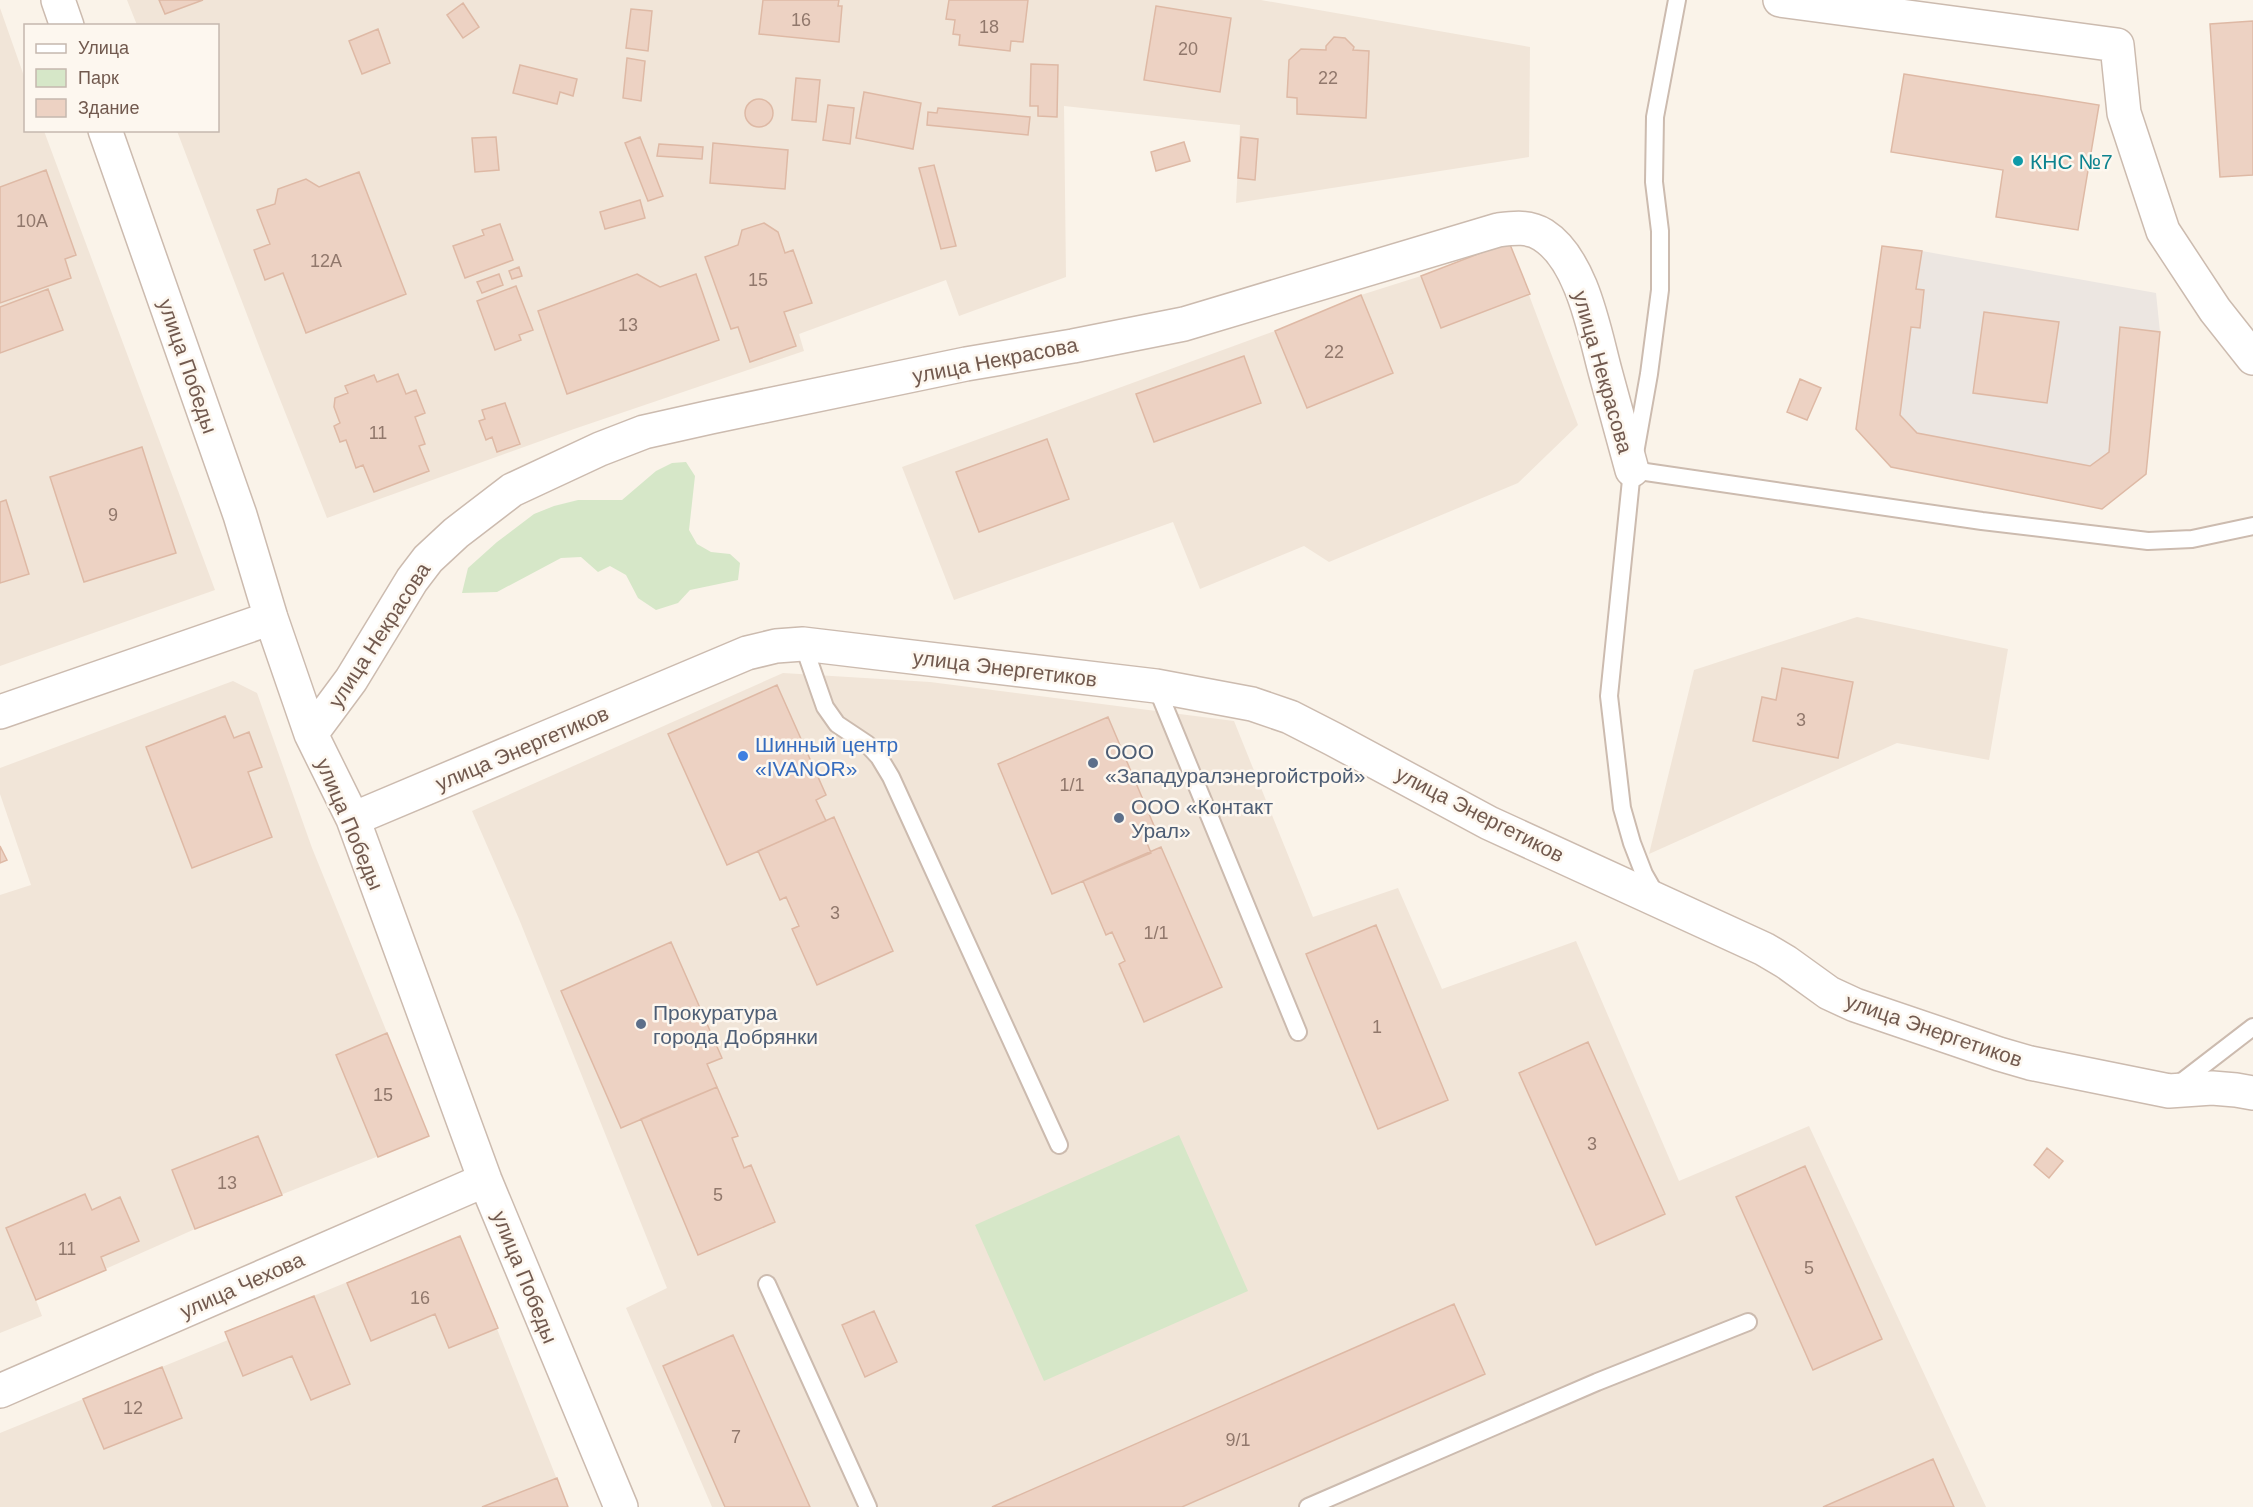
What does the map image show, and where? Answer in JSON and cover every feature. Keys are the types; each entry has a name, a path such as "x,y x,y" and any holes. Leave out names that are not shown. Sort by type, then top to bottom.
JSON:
{"street":[{"path":"58,0 66,24"},
{"path":"1780,0 2117,45 2124,113 2163,231 2215,310 2253,358"},
{"name":"улица Победы","path":"106,132 240,514 271,618 311,735 352,819 485,1179 621,1507"},
{"name":"улица Некрасова","path":"311,735 351,680 412,580 428,559 456,532 512,490 600,448 644,432 711,417 966,364 1185,324 1498,230 1526,228 1543,235 1559,250 1572,271 1586,303 1632,470"},
{"path":"0,712 271,618"},
{"name":"улица Энергетиков","path":"352,819 747,653 776,646 803,644 1156,686 1252,704 1290,717 1489,823 1764,949 1829,993 1880,1015 2030,1063 2169,1091 2212,1089 2253,1093"},
{"name":"улица Чехова","path":"0,1391 485,1179"}],"lane":[{"path":"1660,902 1644,874 1622,808 1609,696 1632,470 1649,374 1660,290 1660,231 1654,182 1655,117 1677,0"},
{"path":"1632,470 1982,521 2148,541 2192,539 2253,526"},
{"path":"803,644 825,707 837,724 867,744 879,757 891,777 1059,1145"},
{"path":"1156,686 1298,1032"},
{"path":"2169,1091 2253,1027"},
{"path":"767,1284 867,1507"},
{"path":"1308,1507 1597,1382 1748,1322"}],"shaded area":[{"path":"127,0 1261,0 1530,47 1529,157 1236,203 1240,125 1064,106 1066,277 959,316 946,280 799,334 804,351 574,429 327,518 177,132 219,132 219,24 137,24"},
{"path":"0,8 24,76 24,132 44,132 215,590 0,666"},
{"path":"1509,242 1578,425 1518,483 1329,562 1304,546 1200,589 1173,522 954,600 902,467 1275,331 1361,295 1421,276"},
{"path":"1882,246 1922,251 2156,293 2160,332 2146,474 2102,509 1891,467 1856,429"},
{"path":"1857,617 2008,649 1989,760 1897,743 1649,854 1694,670"},
{"path":"783,673 930,682 1234,721 1313,917 1398,888 1442,989 1576,941 1679,1181 1809,1126 1986,1507 712,1507 626,1308 667,1288 519,919 472,811"},
{"path":"233,681 257,693 312,848 429,1136 195,1229 36,1300 42,1316 0,1333 0,895 31,885 0,794 0,768"},
{"path":"460,1236 568,1507 0,1507 0,1433 228,1340 225,1332"}],"green space":[{"path":"686,462 695,476 689,530 697,544 711,552 730,554 740,563 738,580 690,590 678,603 656,610 638,598 626,575 610,566 598,572 581,557 561,558 497,592 462,593 468,568 534,514 578,500 622,500 656,471 672,463"},
{"path":"1179,1135 1248,1291 1044,1381 975,1225"}],"building":[{"path":"159,0 203,0 165,14"},
{"path":"763,0 839,0 838,6 842,6 839,42 759,34"},
{"path":"949,0 1028,0 1023,42 1011,41 1010,51 959,45 960,35 953,34 955,20 946,19"},
{"path":"463,3 479,27 463,38 447,15"},
{"path":"1156,6 1231,18 1220,92 1144,80"},
{"path":"631,9 652,11 648,51 626,48"},
{"path":"2253,21 2253,175 2220,177 2210,24"},
{"path":"378,29 390,63 362,74 349,41"},
{"path":"1334,37 1345,38 1354,47 1353,50 1369,51 1366,118 1297,114 1297,98 1287,97 1289,60 1301,49 1326,50 1326,46"},
{"path":"627,58 645,61 641,101 623,98"},
{"path":"1031,64 1058,65 1057,117 1038,116 1038,106 1030,106"},
{"path":"520,65 577,79 573,96 560,92 557,104 513,93"},
{"name":"КНС №7","path":"1904,74 2099,105 2078,230 1996,217 2003,170 1891,152"},
{"path":"796,78 820,80 816,122 792,120"},
{"path":"864,92 921,103 913,149 856,138"},
{"path":"759,99 769,103 773,113 769,123 759,127 749,123 745,113 749,103"},
{"path":"828,105 854,108 850,144 823,140"},
{"path":"938,108 1030,117 1028,135 927,125 928,112 937,113"},
{"path":"496,137 499,170 475,172 472,138"},
{"path":"640,137 663,196 648,201 625,143"},
{"path":"1241,137 1258,139 1255,180 1238,178"},
{"path":"1184,142 1190,161 1156,171 1151,152"},
{"path":"713,143 788,150 785,189 710,183"},
{"path":"659,144 703,147 702,159 657,156"},
{"path":"934,165 956,246 941,249 919,168"},
{"path":"46,170 76,255 65,259 71,278 0,303 0,187"},
{"path":"359,172 406,294 306,333 283,273 265,280 254,250 270,244 257,210 275,204 278,189 306,179 319,187"},
{"path":"640,200 645,218 605,229 600,212"},
{"path":"764,223 778,232 785,253 793,250 812,303 784,312 796,346 750,362 738,327 731,329 705,257 738,245 742,230"},
{"path":"500,224 513,260 465,278 453,246 484,235 482,230"},
{"path":"1509,242 1530,294 1441,328 1421,276"},
{"path":"1882,246 1922,251 1916,289 1924,290 1920,328 1911,327 1900,415 1917,433 2090,466 2109,452 2120,327 2160,332 2146,474 2102,509 1891,467 1856,429"},
{"path":"519,267 522,276 512,279 509,271"},
{"path":"499,274 503,285 482,293 477,282"},
{"path":"637,274 660,287 696,274 719,340 567,394 538,311"},
{"path":"516,286 533,330 519,335 521,340 495,350 477,301"},
{"path":"48,289 63,330 0,353 0,307"},
{"path":"1361,295 1393,373 1307,408 1275,331"},
{"path":"1984,312 2059,322 2047,403 1973,393"},
{"path":"1244,356 1261,403 1154,442 1136,394"},
{"path":"398,374 406,394 416,390 425,413 415,417 425,444 419,446 429,471 374,492 363,465 356,468 346,440 340,442 334,426 340,423 334,407 335,398 348,393 345,386 374,375 377,382"},
{"path":"1800,379 1821,388 1807,420 1787,412"},
{"path":"505,403 520,444 497,452 492,437 486,440 479,421 485,419 482,410"},
{"path":"1047,439 1069,499 979,532 956,472"},
{"path":"142,447 176,553 84,582 50,477"},
{"path":"6,500 29,574 0,583 0,502"},
{"path":"1782,668 1853,682 1838,758 1753,741 1762,697 1776,700"},
{"path":"777,685 826,795 816,800 826,821 727,865 668,734"},
{"path":"225,716 234,738 249,732 262,767 248,772 272,837 192,868 146,747"},
{"path":"1108,717 1155,828 1143,833 1151,853 1052,894 998,764"},
{"path":"834,817 893,951 817,985 792,929 799,926 786,897 780,900 758,851"},
{"path":"0,846 7,860 0,863"},
{"path":"1161,847 1222,987 1144,1022 1119,964 1125,961 1112,932 1106,935 1083,881"},
{"path":"1376,925 1448,1100 1378,1129 1306,954"},
{"name":"Прокуратура города Добрянки","path":"671,942 722,1058 707,1064 717,1087 621,1128 561,991"},
{"path":"387,1033 429,1136 378,1157 336,1055"},
{"path":"1588,1042 1665,1214 1596,1245 1519,1073"},
{"path":"717,1087 738,1136 732,1138 744,1168 751,1165 775,1222 698,1255 641,1119"},
{"path":"258,1136 282,1195 195,1229 172,1170"},
{"path":"2047,1148 2063,1161 2049,1178 2034,1165"},
{"path":"1805,1166 1882,1339 1813,1370 1736,1197"},
{"path":"85,1194 92,1210 120,1197 139,1241 101,1257 106,1270 36,1300 6,1228"},
{"path":"460,1236 498,1328 449,1348 435,1314 371,1341 347,1283"},
{"path":"314,1296 350,1384 311,1400 292,1356 243,1376 225,1332"},
{"path":"1454,1304 1485,1374 1182,1507 992,1507"},
{"path":"874,1311 897,1362 865,1377 842,1325"},
{"path":"733,1335 810,1507 725,1507 663,1366"},
{"path":"162,1367 182,1418 104,1449 83,1399"},
{"path":"1933,1459 1954,1507 1823,1507"},
{"path":"557,1478 568,1507 482,1507"}],"place":[{"name":"КНС №7","path":"2018,161"},
{"name":"Шинный центр «IVANOR»","path":"743,756"},
{"name":"ООО «Западуралэнергойстрой»","path":"1093,763"},
{"name":"ООО «Контакт Урал»","path":"1119,818"},
{"name":"Прокуратура города Добрянки","path":"641,1024"}]}
